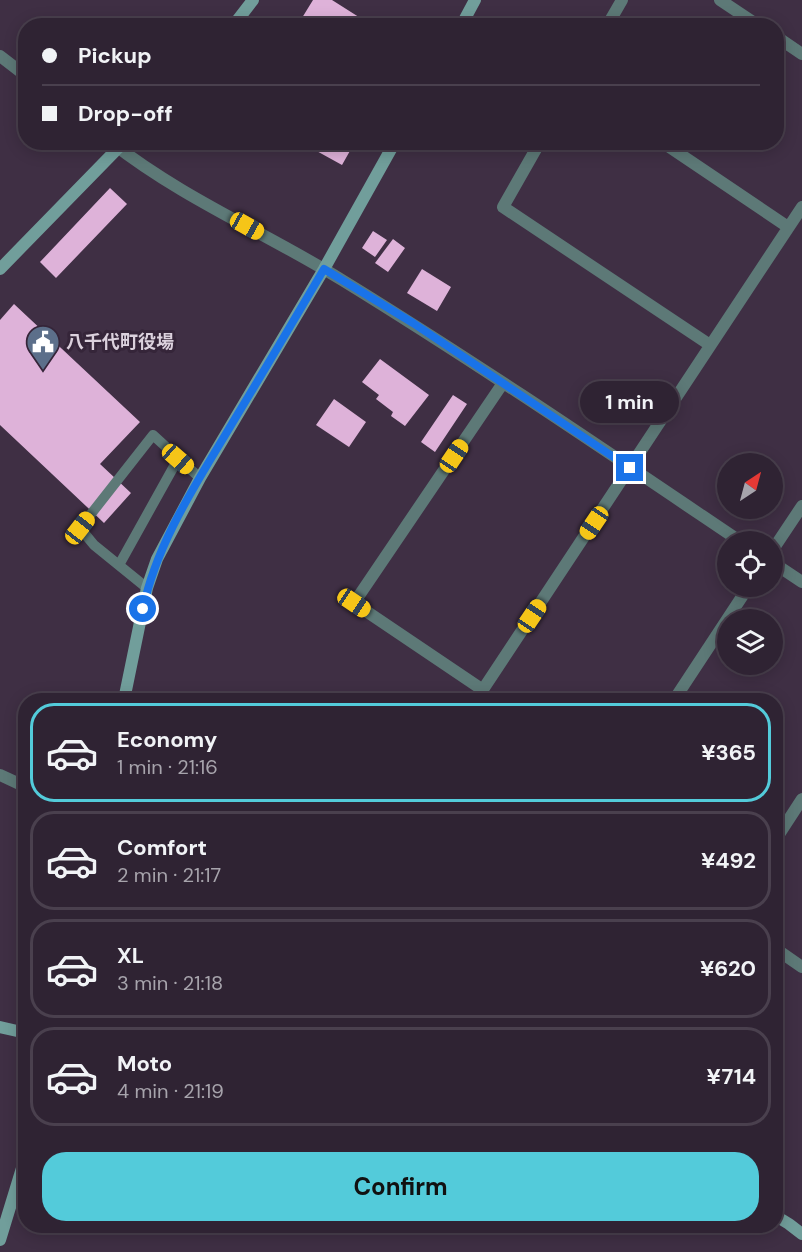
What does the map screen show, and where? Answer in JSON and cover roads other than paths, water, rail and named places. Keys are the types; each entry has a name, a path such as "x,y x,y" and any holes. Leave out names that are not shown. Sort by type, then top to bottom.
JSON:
{"street":[{"path":"239,18 253,0"},
{"path":"465,18 475,0"},
{"path":"612,18 622,0"},
{"path":"720,0 747,18"},
{"path":"784,42 802,54"},
{"path":"0,56 18,70"},
{"path":"0,269 112,150"},
{"path":"126,150 170,184 324,269 413,323 724,531"},
{"path":"125,693 147,588 157,559 200,478 324,269 391,150"},
{"path":"535,150 503,207 710,345"},
{"path":"674,150 788,227"},
{"path":"481,693 802,207"},
{"path":"483,690 354,603 503,383"},
{"path":"783,534 802,506"},
{"path":"783,569 802,582"},
{"path":"679,693 742,597"},
{"path":"0,776 18,784"},
{"path":"783,828 802,799"},
{"path":"783,954 802,967"},
{"path":"0,1027 18,1031"},
{"path":"0,1240 18,1181"},
{"path":"783,1221 802,1234"}],"lane":[{"path":"147,588 94,545 80,528 153,435 200,478"},
{"path":"119,565 178,459"}],"place":[{"name":"八千代町役場","path":"43,371"}]}
